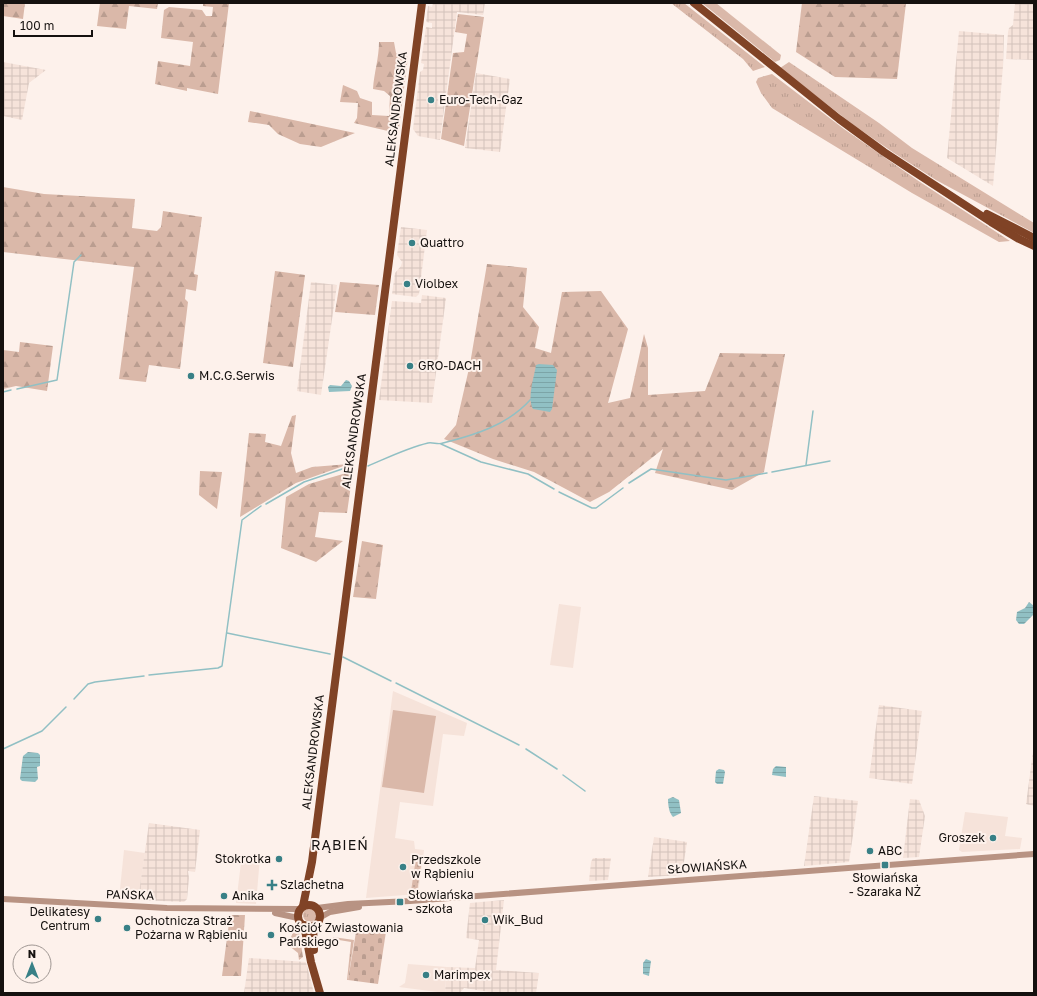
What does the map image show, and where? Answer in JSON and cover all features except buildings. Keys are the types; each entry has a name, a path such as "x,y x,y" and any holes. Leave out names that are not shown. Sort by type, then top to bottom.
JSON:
{"main road":[{"name":"ALEKSANDROWSKA","path":"302,908 312,862 422,3"},
{"path":"694,3 782,75 884,152 1019,239 1034,246"},
{"path":"965,204 1034,238"},
{"name":"ALEKSANDROWSKA","path":"312,862 316,906"},
{"path":"304,925 313,926 319,922 320,917 316,906 309,904 302,908 298,918 304,925 311,962 318,983"},
{"path":"313,926 313,942 320,993"}],"street":[{"name":"SŁOWIAŃSKA","path":"316,906 382,903 1034,854"},
{"name":"PAŃSKA","path":"3,899 105,905 256,910 302,908"},
{"name":"SŁOWIAŃSKA","path":"320,917 330,912 382,903"},
{"name":"PAŃSKA","path":"256,910 298,918"}],"shaded area":[{"path":"433,3 485,3 483,15 457,12 440,140 418,136 413,129 420,72 423,70 424,64 421,63 426,27 432,28 432,23 426,22 428,6 432,7"},
{"path":"1015,3 1034,3 1034,60 1006,59 1008,32 1009,28 1013,25"},
{"path":"959,31 1004,35 1003,66 993,186 947,158"},
{"path":"3,62 46,70 29,83 22,120 3,116"},
{"path":"476,73 510,79 500,152 465,148"},
{"path":"401,227 427,230 419,294 416,297 392,294 395,273 401,266 402,262 397,255"},
{"path":"311,282 337,285 321,395 297,391"},
{"name":"GRO-DACH","path":"422,295 446,298 432,403 379,400 392,301 421,303"},
{"path":"559,604 581,607 573,668 550,665"},
{"path":"393,691 467,723 464,736 443,734 433,806 400,802 395,838 414,841 415,849 424,850 418,894 366,898"},
{"path":"879,705 922,711 912,784 869,778"},
{"path":"1034,744 1034,806 1026,804"},
{"path":"814,796 858,801 849,862 804,866"},
{"path":"910,799 919,800 925,816 919,857 903,858"},
{"path":"965,812 1008,817 1005,836 1022,838 1020,849 962,852 959,850"},
{"path":"149,823 200,830 195,872 188,871 189,878 187,899 184,902 138,900"},
{"path":"654,837 687,842 682,875 648,877"},
{"path":"124,850 145,853 138,900 119,899"},
{"path":"242,855 260,857 256,904 236,903"},
{"path":"593,858 611,858 608,880 589,881 591,862"},
{"path":"504,900 496,970 539,973 536,993 496,993 464,988 460,993 445,993 447,967 475,968 479,940 466,938 470,903"},
{"path":"249,958 306,962 314,993 244,993"},
{"name":"Marimpex","path":"408,964 447,967 445,993 399,987 405,983"}],"green space":[{"path":"3,3 25,3 23,19 3,16"},
{"path":"100,3 158,3 157,9 129,6 126,29 97,26"},
{"path":"203,3 229,3 218,94 187,88 187,91 155,84 158,61 190,66 193,42 161,38 164,10 169,7 202,10 206,16 212,16 213,7 203,6"},
{"path":"671,3 684,3 765,67 753,71 743,59"},
{"path":"702,3 716,3 781,55 780,60 775,62"},
{"path":"802,3 906,3 897,79 835,77 796,52"},
{"path":"458,14 484,17 464,146 441,139 453,53 464,52 467,34 455,32"},
{"path":"379,42 394,42 396,53 408,57 399,128 392,132 354,123 357,118 358,103 340,102 343,85 357,91 360,98 372,102 372,115 389,116 390,96 384,91 373,89"},
{"path":"789,62 879,123 912,148 1034,223 1034,233 936,180 855,126 780,68"},
{"path":"772,74 844,129 917,180 1010,241 999,242 912,193 772,108 761,93 756,82 758,78"},
{"path":"250,111 355,133 321,147 300,144 278,134 269,125 248,122"},
{"path":"3,187 44,194 135,199 132,228 157,231 161,227 163,211 202,217 194,274 198,275 196,291 186,289 185,299 188,302 180,369 149,365 146,382 119,379 134,267 3,252"},
{"path":"487,264 527,268 523,307 539,327 535,348 551,353 562,292 601,291 628,329 608,403 630,398 644,334 648,348 648,395 705,391 720,353 785,354 764,472 732,490 655,473 663,449 609,492 590,502 534,472 493,459 444,439 456,425 470,364"},
{"path":"275,271 305,275 293,367 263,363"},
{"path":"340,282 379,285 375,315 335,312"},
{"path":"20,342 53,346 47,391 16,386 3,389 3,350 19,352"},
{"path":"296,415 291,453 296,473 312,467 349,464 296,483 240,517 249,433 266,434 265,442 281,446 292,416"},
{"path":"200,471 222,472 217,509 199,495"},
{"path":"353,471 347,513 319,512 315,537 343,541 316,562 281,548 286,497 309,484"},
{"path":"362,541 383,545 376,599 353,597"},
{"path":"393,710 436,716 424,793 382,787"},
{"path":"416,858 422,859 417,892 411,891"},
{"path":"307,908 313,908 317,912 317,918 313,922 307,922 303,918 303,912"},
{"path":"230,915 245,915 241,976 222,976"},
{"path":"387,925 378,984 348,980 357,926"},
{"path":"295,927 299,932 303,957 299,960 298,953 288,945"},
{"path":"333,937 354,940 348,980 351,942 333,939"}],"water":[{"path":"536,365 553,365 557,370 552,409 550,412 533,409 531,404 531,393"},
{"path":"346,380 349,381 352,386 350,391 329,392 328,387 330,385 341,386"},
{"path":"1029,602 1034,606 1034,614 1024,624 1019,624 1016,620 1017,612 1025,608"},
{"path":"28,752 38,753 40,755 40,766 37,767 38,779 35,782 22,781 20,779 23,756"},
{"path":"776,766 786,767 786,777 772,775 773,769"},
{"path":"719,769 724,770 725,772 723,784 717,784 715,782 716,771"},
{"path":"673,797 679,800 681,813 673,817 670,811 668,799"},
{"path":"646,959 651,961 649,976 643,974 643,963"}],"waterway":[{"path":"17,389 57,380 74,262 81,255"},
{"path":"3,392 11,390"},
{"path":"368,466 420,445 430,443 441,444 490,428 512,416 531,399"},
{"path":"806,465 813,411"},
{"path":"441,444 481,462 528,474 554,489"},
{"path":"772,472 830,461"},
{"path":"266,504 304,482 354,465"},
{"path":"629,483 651,469 726,480 767,473"},
{"path":"559,492 592,508 596,508 623,488"},
{"path":"149,675 218,668 222,666 242,520 261,506"},
{"path":"227,633 330,654"},
{"path":"343,657 391,681"},
{"path":"74,699 88,684 144,676"},
{"path":"396,683 519,745"},
{"path":"3,749 42,731 66,707"},
{"path":"526,749 557,769"},
{"path":"563,775 585,791"}],"place":[{"name":"Euro-Tech-Gaz","path":"431,100"},
{"name":"Quattro","path":"412,243"},
{"name":"Violbex","path":"407,284"},
{"name":"GRO-DACH","path":"410,366"},
{"name":"M.C.G.Serwis","path":"191,376"},
{"name":"Groszek","path":"993,838"},
{"name":"ABC","path":"870,851"},
{"name":"Stokrotka","path":"279,859"},
{"name":"Słowiańska - Szaraka NŻ","path":"885,865"},
{"name":"Przedszkole w Rąbieniu","path":"403,867"},
{"name":"Szlachetna","path":"272,885"},
{"name":"Anika","path":"224,896"},
{"name":"Słowiańska - szkoła","path":"400,902"},
{"name":"Delikatesy Centrum","path":"98,919"},
{"name":"Wik_Bud","path":"485,920"},
{"name":"Ochotnicza Straż Pożarna w Rąbieniu","path":"127,928"},
{"name":"Kościół Zwiastowania Pańskiego","path":"271,935"},
{"name":"Marimpex","path":"426,975"}],"district":[{"name":"RĄBIEŃ","path":"340,845"}]}
